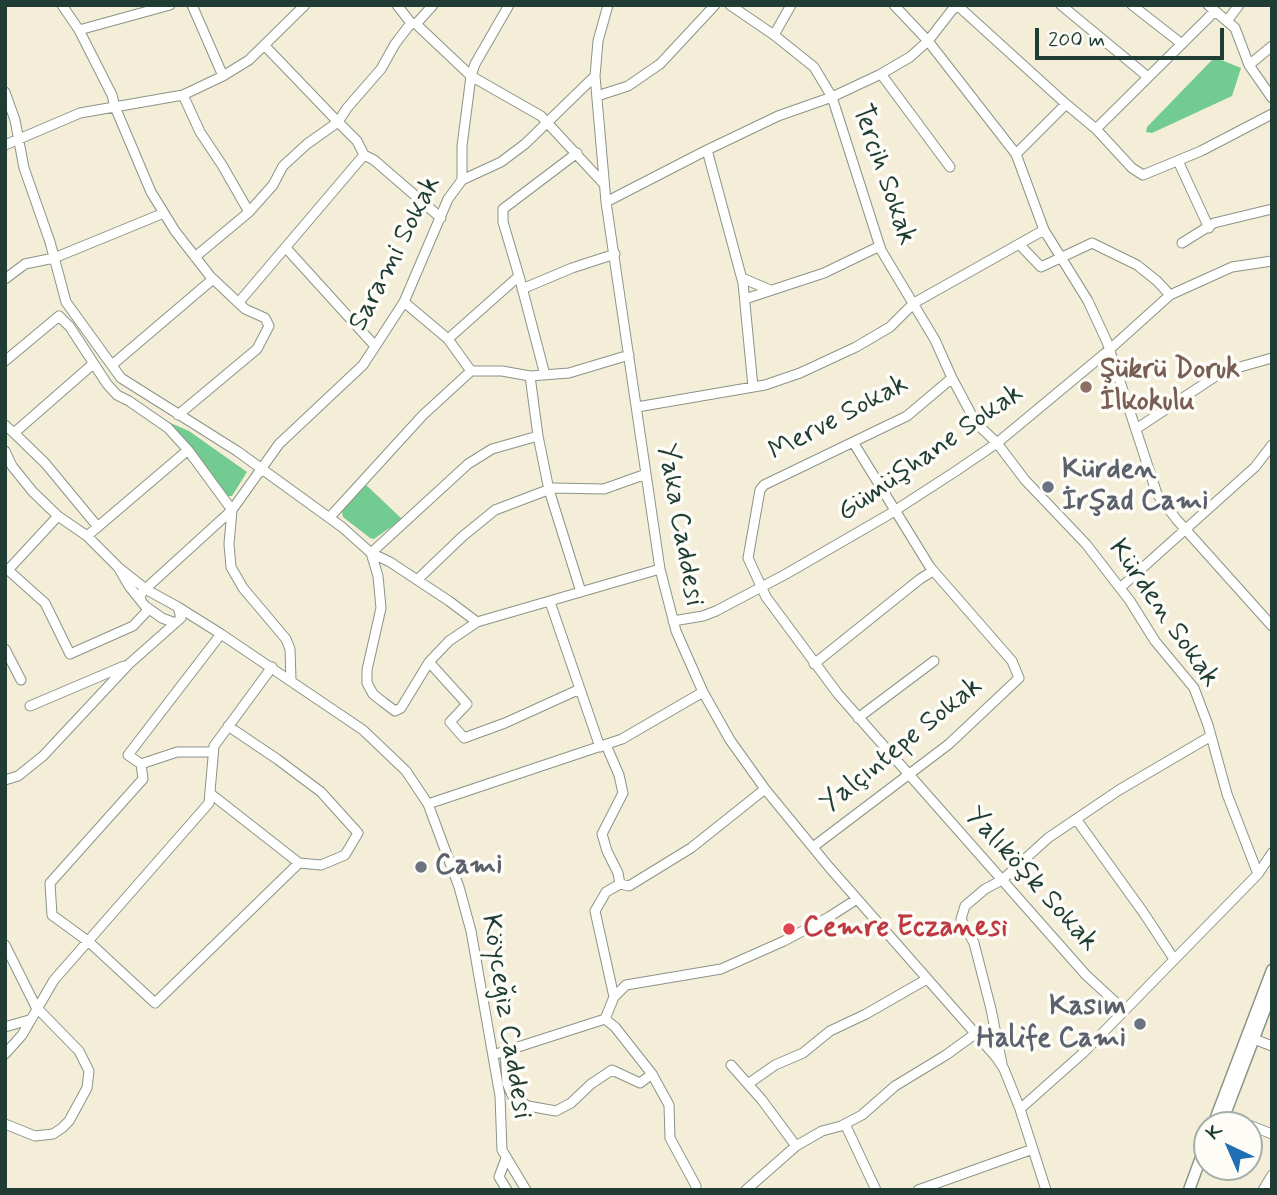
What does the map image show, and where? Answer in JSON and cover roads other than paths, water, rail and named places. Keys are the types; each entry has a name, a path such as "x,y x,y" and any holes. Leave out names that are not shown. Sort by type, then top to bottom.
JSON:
{"main road":[{"path":"1218,1111 1272,970"},
{"path":"1226,1111 1272,991"}],"street":[{"path":"62,5 79,30 112,95 150,192 213,279 245,309 265,318 269,326 257,349 178,415"},
{"path":"79,30 170,5"},
{"path":"191,5 223,76"},
{"path":"287,5 295,15"},
{"path":"5,145 80,113 183,95 249,60 305,5"},
{"path":"397,5 413,24 471,76 528,107 547,123 597,175 606,189"},
{"path":"195,257 249,212 274,185 283,166 338,122 346,108 381,69 395,44 433,5"},
{"name":"Sarami Sokak","path":"146,590 232,510 279,444 363,365 404,302 448,199 462,180 462,146 471,76 475,64 509,5"},
{"name":"Yaka Caddesi","path":"608,5 598,41 595,76 606,202 660,569 673,621 703,692 730,740 765,789 1003,1069 1020,1109 1046,1190"},
{"path":"597,96 628,86 660,64 715,5"},
{"name":"Tercih Sokak","path":"730,5 814,67 832,97 880,246 914,303"},
{"path":"774,35 791,5"},
{"path":"894,5 928,41 1016,153 1044,230 1088,301 1109,350 1157,494 1185,529 1269,619"},
{"path":"606,202 778,116 832,97 881,74 910,57 928,41 957,5 1096,129 1132,168 1143,175 1201,151 1272,114"},
{"path":"1061,5 1148,77"},
{"path":"1132,5 1182,44"},
{"path":"1227,21 1239,5"},
{"path":"1096,129 1182,44 1212,8 1236,28 1249,65 1272,98"},
{"path":"265,46 357,141 364,155 374,160 440,218"},
{"path":"1249,65 1272,47"},
{"path":"881,74 950,167"},
{"path":"462,180 501,162 547,123 595,76"},
{"path":"5,92 19,139 24,168 66,302 121,378 237,451 329,518 371,553 417,580 477,622"},
{"path":"183,95 200,132 249,212"},
{"path":"1016,153 1066,104"},
{"path":"707,150 742,278 753,387"},
{"path":"239,302 364,155"},
{"path":"580,156 595,161 602,155"},
{"path":"545,375 503,222 503,209 580,156"},
{"path":"1178,161 1209,228"},
{"path":"1182,243 1214,223 1272,209"},
{"path":"5,279 25,264 54,258 164,213"},
{"path":"637,407 753,387 800,373 856,347 890,327 914,303 1044,230"},
{"path":"1019,244 1041,267 1092,243 1138,265 1170,295"},
{"path":"746,299 824,273 880,246"},
{"path":"286,248 375,346"},
{"path":"522,289 615,254"},
{"name":"Gümüşhane Sokak","path":"673,621 716,611 826,552 895,510 997,443 1109,350 1170,295 1232,267 1272,261"},
{"path":"448,340 519,276"},
{"path":"742,278 770,290"},
{"path":"112,365 213,279"},
{"path":"404,302 448,340 471,371"},
{"name":"Kürden Sokak","path":"914,303 976,424 997,443 1025,480 1086,544 1155,641 1194,688 1227,794 1258,874"},
{"path":"5,360 70,307"},
{"path":"58,316 70,327 93,364 117,395 168,428 188,450 232,510 229,544 231,567 243,588 286,639 290,649 291,680"},
{"path":"329,518 423,415 471,371 502,371 530,376 569,373 629,355"},
{"path":"1136,429 1222,372 1272,358"},
{"path":"14,433 93,364"},
{"path":"530,376 549,490 581,592"},
{"name":"Merve Sokak","path":"761,587 748,558 760,489 773,480 907,416 952,378"},
{"path":"5,425 45,463 98,527"},
{"path":"371,553 468,464 492,449 538,436"},
{"path":"814,664 933,571 853,442"},
{"path":"1120,589 1255,467 1272,445"},
{"path":"87,536 188,450"},
{"path":"5,451 12,466 33,492 58,516 87,536 146,590 140,596 159,627 152,643"},
{"path":"5,474 12,466"},
{"path":"417,580 495,510 549,490 604,489 646,474"},
{"path":"58,516 7,572 45,603 70,654 129,628 149,609"},
{"path":"371,553 378,576 382,608 367,670 367,683 373,694 395,711 401,708 429,662 449,641 477,622 660,569"},
{"path":"118,567 149,609"},
{"name":"Yalçıntepe Sokak","path":"813,848 949,744 1019,678 1012,661 933,571"},
{"path":"159,596 157,585 161,574"},
{"name":"Yalıköşk Sokak","path":"761,587 814,664 858,718 1086,975 1125,1010"},
{"name":"Köyceğiz Caddesi","path":"146,590 221,634 363,730 406,771 428,804 471,931 500,1096 502,1150 526,1190"},
{"path":"550,602 580,689 603,746 619,775 623,793 602,834 620,884"},
{"path":"5,780 19,776 43,756 129,664 176,622 181,615 178,607"},
{"name":"Köyceğiz Caddesi","path":"149,609 176,622 205,624"},
{"path":"221,634 128,755 141,764 143,779 50,883 52,915 89,942 155,1003 299,863"},
{"path":"5,649 21,680"},
{"path":"858,718 934,661"},
{"path":"429,662 467,704 450,722 464,738 580,689"},
{"path":"30,706 129,664"},
{"path":"5,1055 22,1035 54,979 209,803 214,746 272,667"},
{"path":"428,804 622,739 703,692"},
{"path":"211,794 299,863 321,865 345,855 358,833 321,792 228,726"},
{"path":"1003,1069 974,943 961,919 965,906 985,889 1002,880 1048,838 1119,790 1211,736"},
{"path":"141,764 177,752 213,752"},
{"path":"614,997 595,911 606,892 620,884 629,886 691,848 765,789"},
{"path":"1076,819 1174,959"},
{"path":"1020,1109 1083,1053 1258,874 1272,853"},
{"path":"606,1019 614,997 626,985 721,970 829,917 857,899"},
{"path":"5,945 36,1007 83,1056 89,1071 87,1088 69,1122 53,1134 35,1136 5,1124"},
{"path":"5,945 5,953"},
{"path":"748,1084 775,1065 803,1053 830,1031 927,979"},
{"path":"493,1055 606,1019"},
{"path":"606,1019 652,1074 669,1105 670,1138 696,1190"},
{"path":"5,1027 29,1020"},
{"path":"746,1190 796,1146 822,1131 862,1115 895,1086 975,1034"},
{"path":"1254,1039 1272,1046"},
{"path":"505,1051 507,1083 513,1097 528,1106 556,1111 571,1103 591,1084 612,1070 640,1083 652,1074"},
{"path":"731,1065 796,1146"},
{"path":"845,1124 876,1190"},
{"path":"918,1190 1033,1149"},
{"path":"506,1157 499,1177 507,1190"},
{"path":"1263,1190 1272,1175"},
{"path":"757,1180 764,1190"}],"place":[{"name":"Şükrü Doruk İlkokulu","path":"1086,387"},
{"name":"Kürden İrşad Cami","path":"1048,487"},
{"name":"Cami","path":"421,867"},
{"name":"Cemre Eczanesi","path":"789,929"},
{"name":"Kasım Halife Cami","path":"1140,1024"}]}
